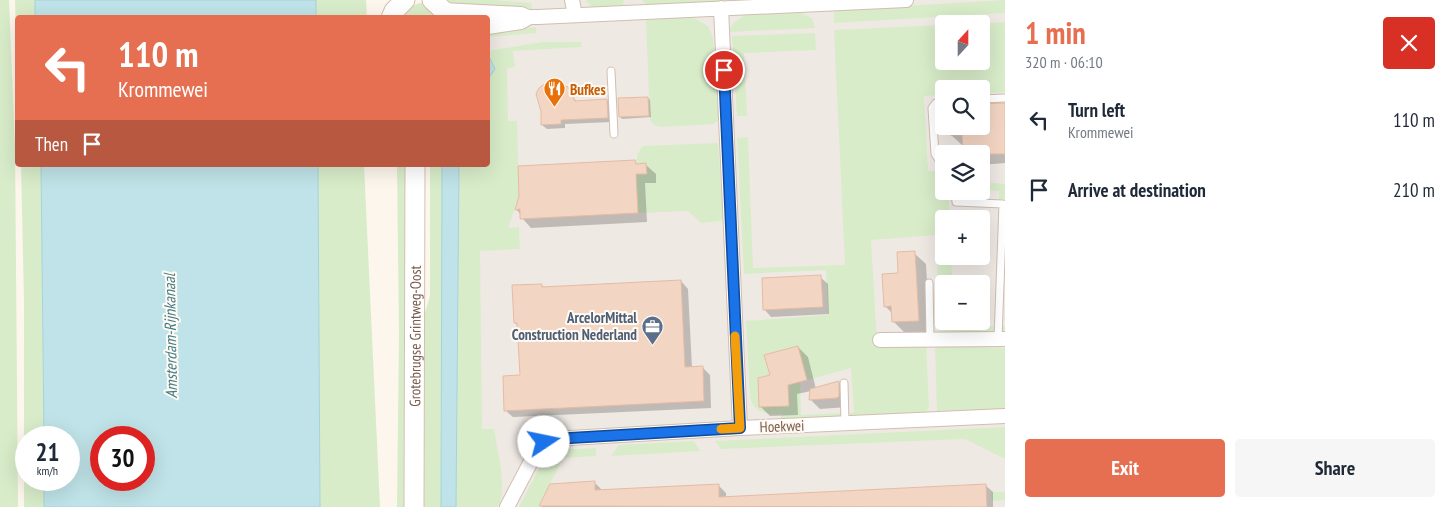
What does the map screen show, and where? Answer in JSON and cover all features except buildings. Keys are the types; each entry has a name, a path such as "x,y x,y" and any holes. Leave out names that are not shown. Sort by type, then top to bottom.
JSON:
{"street":[{"path":"572,0 574,15"},
{"path":"440,9 521,14 528,17 906,0"},
{"path":"721,8 740,428"},
{"path":"490,27 521,22 528,17"},
{"name":"Grotebrugse Grintweg-Oost","path":"414,507 415,167"},
{"path":"880,340 1002,338"},
{"name":"Hoekwei","path":"507,507 536,450 544,442 553,439 1005,416"}],"lane":[{"path":"611,71 614,134"},
{"path":"990,99 1005,98"},
{"path":"935,104 932,108 935,155"},
{"path":"956,200 956,202 1003,204 1002,338"},
{"path":"929,282 930,338"},
{"path":"844,384 845,424"}],"shaded area":[{"path":"485,0 1005,0 1005,507 449,507 452,167 490,167 490,15 488,15"}],"green space":[{"path":"0,0 9,0 15,146 17,426 15,426 15,491 18,491 18,507 0,507"},
{"path":"15,0 35,0 35,15 15,15"},
{"path":"316,0 366,0 367,15 316,15"},
{"path":"447,0 492,0 531,3 532,10 475,8 454,4"},
{"path":"586,0 624,0 623,6 591,7"},
{"path":"642,0 737,0 647,6"},
{"path":"1005,0 1005,13 935,15 935,17 834,23 834,10"},
{"path":"420,3 426,4 437,15 403,15 408,7"},
{"path":"801,13 812,18 815,28 729,32 733,23 745,15"},
{"path":"692,17 708,26 713,38 719,119 714,124 660,127 654,125 650,120 646,20"},
{"path":"1005,22 1005,92 990,93 990,80 935,80 935,95 924,96 928,171 935,171 935,200 949,200 949,210 935,210 935,235 871,240 877,344 926,343 929,407 926,412 850,416 850,413 854,412 851,368 800,382 801,415 842,413 841,416 781,419 781,414 771,414 758,410 750,397 746,321 828,315 826,270 744,274 737,138 748,137 753,268 845,265 834,30 935,25 935,70 990,70 990,23"},
{"path":"536,27 536,33 490,37 490,33"},
{"path":"815,33 816,50 744,53 747,116 737,116 732,36"},
{"path":"542,42 582,42 581,47 513,51 515,67 507,68 508,121 517,121 519,196 508,228 519,227 520,249 480,251 482,429 494,429 501,469 501,499 498,507 456,507 459,167 490,167 490,76 495,69 490,51"},
{"path":"718,143 723,219 701,223 688,211 638,213 635,168 639,152 643,146"},
{"path":"21,167 41,167 44,426 24,426"},
{"path":"318,167 364,167 380,507 320,507"},
{"path":"397,167 409,167 405,333 410,379 406,507 397,507 399,335"},
{"path":"430,167 442,167 441,507 421,507 420,329 430,296"},
{"path":"990,183 1005,184 1005,199 999,199 999,191 990,190"},
{"path":"937,265 952,265 952,275 937,275"},
{"path":"990,326 1005,326 1005,333 938,331 990,330"},
{"path":"935,345 1005,348 1005,409 937,411"},
{"path":"1005,427 1005,459 965,439 721,449 715,441"},
{"path":"694,441 700,451 611,456 619,445"},
{"path":"596,448 596,456 563,458 538,507 519,507 546,455 554,450"},
{"path":"24,491 44,491 44,507 24,507"},
{"path":"991,492 1005,492 1005,500 992,501"}],"water":[{"path":"35,0 316,0 316,15 35,15"},
{"path":"490,58 495,69 490,76"},
{"name":"Amsterdam-Rijnkanaal","path":"41,167 318,167 320,507 44,507 44,491 80,491 80,426 44,426"},
{"path":"442,167 459,167 456,507 441,507"}],"slow traffic":[{"path":"721,429 740,428 735,336"}],"place":[{"name":"Bufkes","path":"554,108"},
{"name":"ArcelorMittal Construction Nederland","path":"653,345"}],"route":[{"path":"544,442 553,439 740,428 724,70"}]}
